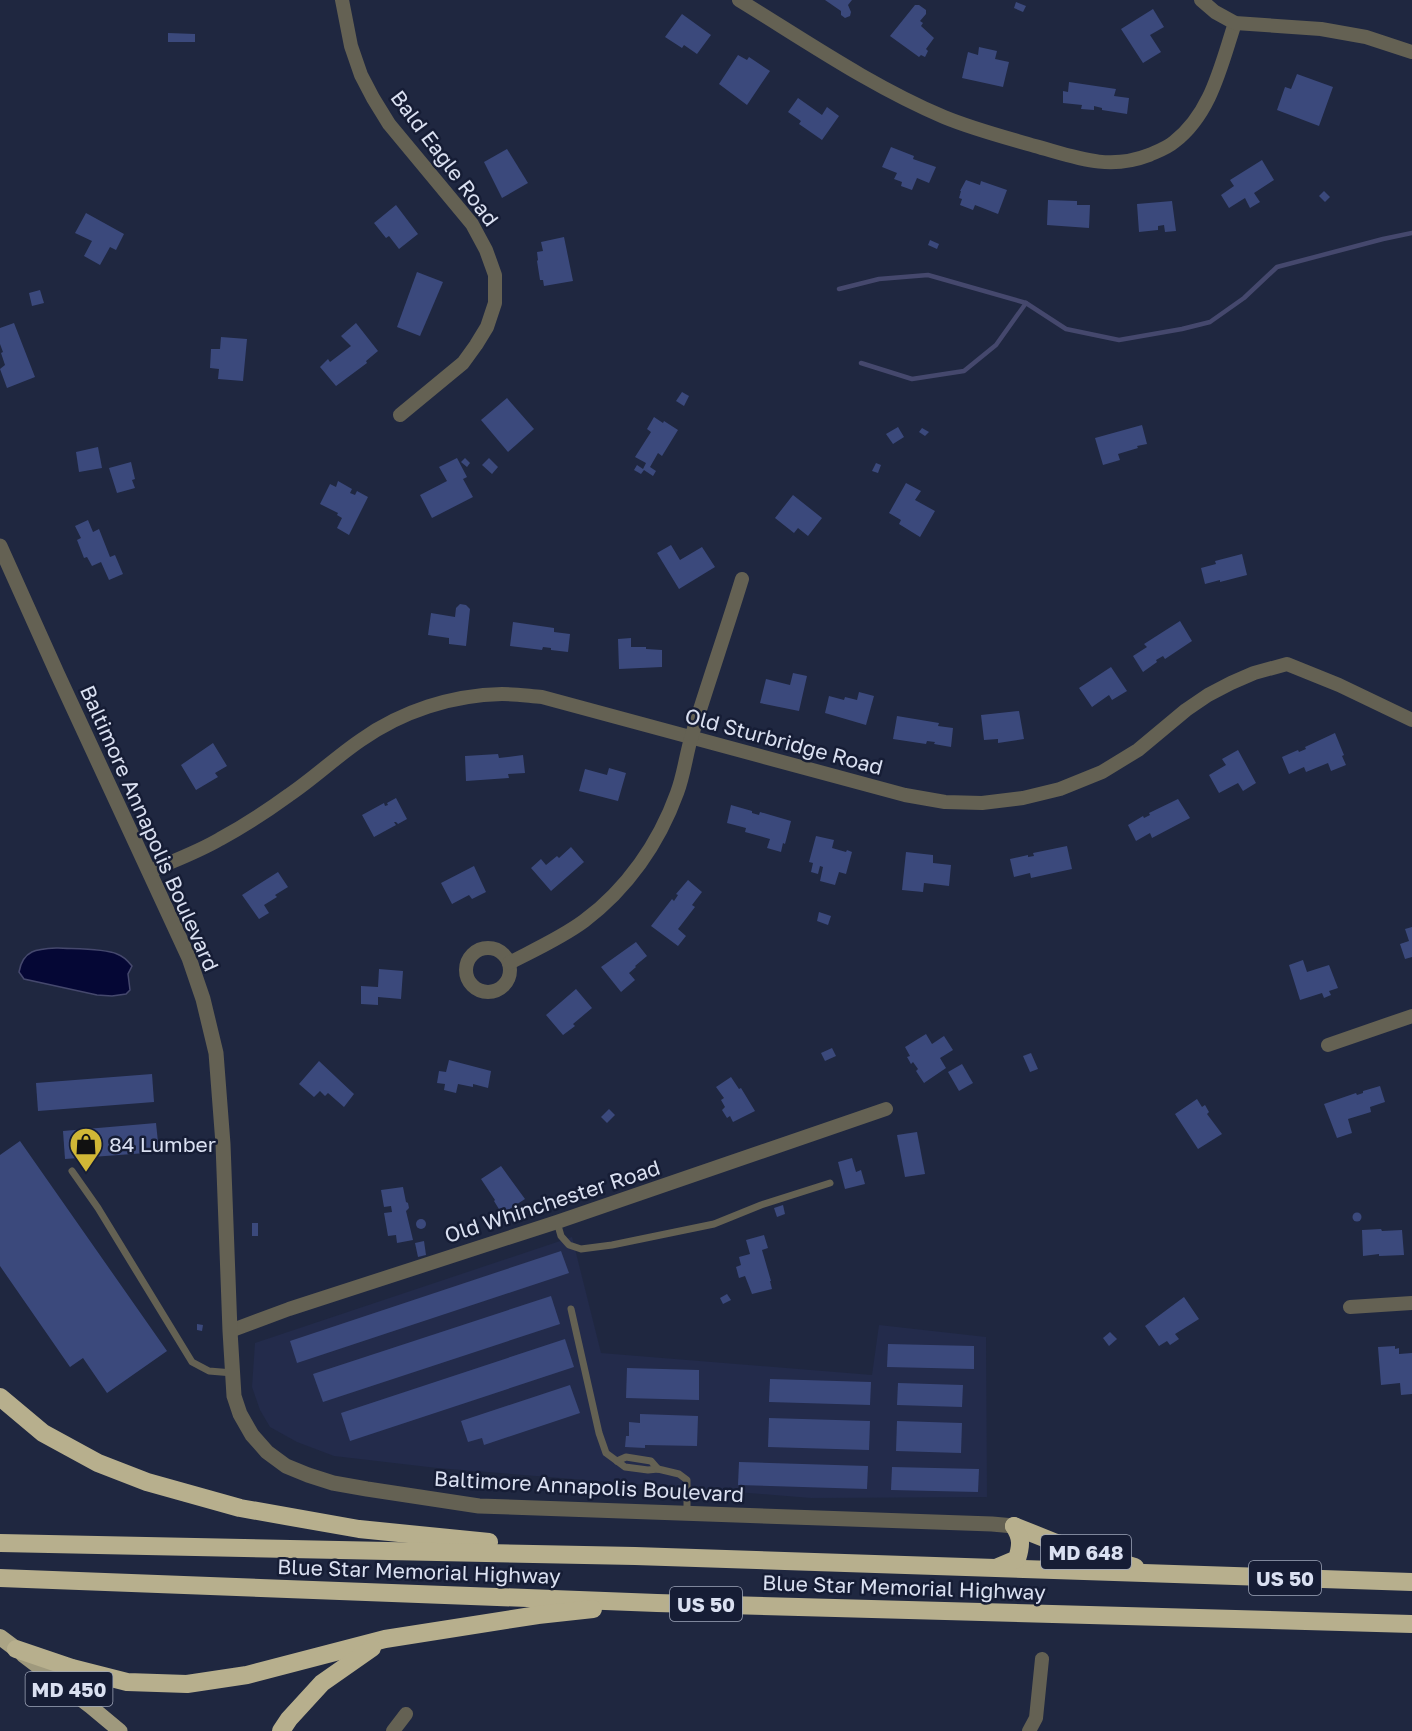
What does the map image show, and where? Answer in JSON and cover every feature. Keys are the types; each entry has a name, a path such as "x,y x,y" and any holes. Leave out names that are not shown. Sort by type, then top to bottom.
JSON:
{"highway":[{"path":"0,1397 43,1433 98,1463 147,1482 240,1508 359,1529 634,1556"},
{"name":"MD 648","path":"995,1569 1017,1559 1021,1537 1014,1526"},
{"name":"MD 648","path":"1014,1526 1074,1549 1159,1574"},
{"name":"Blue Star Memorial Highway","path":"0,1543 634,1556 1412,1582"},
{"name":"Blue Star Memorial Highway","path":"0,1578 657,1603 1412,1624"},
{"path":"16,1649 72,1668 127,1682 187,1684 247,1675 385,1639 538,1615 657,1603"},
{"name":"MD 450","path":"0,1637 16,1649"},
{"path":"281,1731 322,1683 385,1639"}],"main road":[{"name":"MD 450","path":"16,1649 120,1731"}],"street":[{"name":"Bald Eagle Road","path":"342,0 351,46 361,75 373,98 389,124 472,224 486,250 495,275 495,303 487,327 476,345 463,363 400,415"},
{"path":"739,0 886,90 982,131 1091,162 1114,163 1135,160 1171,145 1183,135 1204,106 1214,86 1235,23"},
{"path":"1202,0 1215,12 1235,23 1321,29 1366,38 1412,52"},
{"name":"Baltimore Annapolis Boulevard","path":"0,546 189,958 203,999 216,1053 223,1144 234,1396 240,1414 252,1435 267,1452 286,1466 333,1483 479,1506 1014,1526"},
{"path":"508,963 558,938 585,920 607,902 628,880 647,854 678,792 691,737 742,579"},
{"name":"Old Sturbridge Road","path":"150,871 219,840 291,794 380,728 430,705 467,697 502,694 542,697 905,795 945,802 982,803 1023,798 1060,789 1101,772 1138,750 1208,695 1254,673 1287,664 1339,685 1412,720"},
{"path":"1328,1045 1412,1016"},
{"name":"Old Whinchester Road","path":"230,1331 289,1309 557,1222 886,1108"},
{"path":"1350,1307 1412,1303"},
{"path":"1029,1731 1036,1718 1042,1659"},
{"path":"393,1731 406,1713"}],"lane":[{"path":"72,1171 98,1208 192,1362 209,1371 233,1373"},
{"path":"557,1222 561,1236 569,1245 581,1249 612,1245 714,1224 761,1205 830,1183"},
{"path":"571,1309 599,1433 606,1453 617,1461 626,1457 651,1461 658,1469 679,1474 687,1480 687,1513"}],"shaded area":[{"path":"58,948 104,951 121,956 132,966 128,974 130,990 126,994 97,995 24,979 19,972 21,964 28,955 38,950"},
{"path":"572,1237 601,1353 872,1375 879,1325 986,1337 987,1497 811,1498 437,1468 334,1456 297,1442 270,1427 260,1410 252,1387 255,1343"}],"building":[{"path":"825,0 852,0 848,5 850,16 845,18 841,15 841,11"},
{"path":"1016,2 1026,6 1023,12 1014,8"},
{"path":"915,5 926,10 926,14 920,21 923,23 921,26 934,38 926,49 928,51 925,57 921,55 919,57 890,36"},
{"path":"1153,9 1164,27 1150,35 1161,52 1143,63 1121,29"},
{"path":"682,14 711,35 697,54 684,45 682,48 665,37"},
{"path":"168,33 195,34 195,42 168,42"},
{"path":"979,47 997,51 995,59 1009,62 1003,87 962,78 968,52 978,55"},
{"path":"738,55 747,60 749,57 770,71 747,105 719,84"},
{"path":"1297,74 1333,87 1319,126 1277,110 1285,87 1291,89"},
{"path":"1069,82 1116,89 1114,96 1129,98 1127,114 1102,110 1094,106 1094,110 1081,109 1082,105 1063,103 1063,91 1068,92"},
{"path":"798,98 822,115 827,107 839,116 822,140 799,124 801,121 788,112"},
{"path":"891,147 914,156 913,159 936,167 929,183 917,178 912,190 901,186 902,182 894,179 897,173 882,167"},
{"path":"507,149 528,183 502,198 484,162"},
{"path":"1262,160 1274,180 1254,193 1260,202 1250,208 1245,198 1229,208 1221,195 1234,186 1230,180"},
{"path":"966,180 980,185 981,181 1007,190 998,214 975,205 973,210 960,205 962,199 959,198 960,191"},
{"path":"1324,191 1330,197 1325,202 1319,196"},
{"path":"1048,200 1077,201 1077,205 1090,205 1089,228 1047,225"},
{"path":"1172,201 1176,231 1165,232 1164,225 1158,226 1158,230 1139,232 1137,204"},
{"path":"396,205 418,234 399,249 389,236 386,238 374,223"},
{"path":"86,213 124,234 116,250 110,247 100,265 84,256 92,241 75,233"},
{"path":"564,237 573,281 544,286 543,280 540,280 537,261 537,252 543,251 541,242"},
{"path":"930,240 939,244 937,249 928,245"},
{"path":"417,272 443,282 420,336 397,327"},
{"path":"40,290 44,303 32,306 29,293"},
{"path":"14,323 35,377 7,388 0,369 5,365 1,353 3,352 0,344 0,328"},
{"path":"356,323 378,351 366,361 367,363 336,386 320,367 328,359 330,362 351,346 341,336"},
{"path":"221,337 247,339 243,381 218,379 219,369 210,368 211,349 220,349"},
{"path":"682,392 689,396 684,406 676,401"},
{"path":"507,398 534,429 508,452 481,420"},
{"path":"654,417 678,430 662,456 658,453 650,467 656,471 653,476 644,470 641,474 634,470 637,465 643,469 646,463 635,457 651,432 647,429"},
{"path":"1142,425 1147,444 1118,454 1120,460 1103,465 1095,438"},
{"path":"898,427 904,437 893,444 886,434"},
{"path":"922,428 929,432 925,436 919,432"},
{"path":"98,447 102,468 79,472 76,452"},
{"path":"457,458 467,477 463,479 473,497 432,518 420,495 447,481 439,467"},
{"path":"465,458 470,463 467,467 461,462"},
{"path":"489,458 498,467 492,474 482,465"},
{"path":"131,462 135,488 117,493 109,468"},
{"path":"876,463 881,465 878,473 872,471"},
{"path":"338,481 352,489 350,493 355,495 357,491 368,497 349,535 337,528 342,518 337,515 338,513 320,504 330,484 336,487"},
{"path":"906,483 921,491 915,500 935,511 920,537 899,524 901,520 889,513"},
{"path":"793,495 822,518 808,536 798,528 794,533 775,518"},
{"path":"88,520 93,532 99,529 110,557 115,555 123,574 109,580 101,562 92,566 87,557 84,558 77,540 81,538 75,526"},
{"path":"671,545 680,560 702,547 715,567 679,589 657,553"},
{"path":"1242,554 1247,575 1205,584 1201,568 1216,564 1215,561"},
{"path":"460,604 470,609 466,646 449,644 449,638 428,635 431,613 455,617 456,608"},
{"path":"1180,621 1192,641 1165,659 1163,656 1156,660 1157,662 1143,672 1133,656 1147,647 1144,644"},
{"path":"513,622 554,628 554,632 570,634 568,652 543,647 542,650 510,646"},
{"path":"631,638 631,647 662,650 662,667 619,669 618,639"},
{"path":"1111,667 1127,691 1112,700 1109,695 1092,707 1079,688"},
{"path":"793,673 807,676 799,711 760,703 766,679 790,685"},
{"path":"859,692 874,696 866,725 825,713 829,696 844,700 845,697 857,700"},
{"path":"1019,711 1024,739 998,743 998,739 984,740 981,715"},
{"path":"897,716 939,723 938,726 953,728 951,747 934,744 935,742 927,741 926,744 893,739"},
{"path":"1335,733 1346,765 1331,771 1328,763 1306,772 1304,767 1289,774 1282,757 1306,749 1305,747"},
{"path":"213,743 227,766 215,773 218,777 196,790 181,765"},
{"path":"1238,750 1256,783 1243,791 1238,783 1219,793 1209,775 1226,765 1222,759"},
{"path":"498,754 499,758 523,755 525,773 508,774 509,778 466,781 465,756"},
{"path":"609,768 626,773 618,801 579,791 585,769 607,775"},
{"path":"396,798 407,819 398,824 394,822 396,825 374,837 362,815 384,803 385,806 388,805 387,803"},
{"path":"1178,799 1190,818 1152,838 1150,833 1136,841 1128,825"},
{"path":"731,805 759,815 760,812 791,821 781,852 767,848 770,839 745,832 746,828 727,823"},
{"path":"816,836 834,840 832,848 852,852 846,874 839,872 835,885 820,881 823,867 820,866 818,874 811,872 813,863 809,862"},
{"path":"1067,846 1072,869 1031,878 1030,873 1014,877 1010,859 1034,856 1033,853"},
{"path":"571,847 584,862 551,891 531,868 541,859 546,865 557,856 559,858"},
{"path":"906,852 933,855 933,863 951,865 949,886 924,883 923,892 902,890"},
{"path":"474,866 486,892 472,899 469,895 452,904 441,883"},
{"path":"278,872 288,887 264,905 269,913 259,919 242,895"},
{"path":"688,880 702,892 692,905 695,907 678,929 686,936 678,946 651,926 672,899 674,901 678,895 676,894"},
{"path":"819,912 831,916 828,925 817,921"},
{"path":"1412,927 1412,957 1405,959 1400,944 1409,941 1405,929"},
{"path":"636,942 647,956 629,973 635,980 621,992 601,967"},
{"path":"1303,960 1307,972 1329,965 1338,988 1329,991 1331,995 1324,998 1322,993 1300,1000 1289,965"},
{"path":"379,969 403,971 401,999 378,997 378,1005 361,1004 361,986 378,987"},
{"path":"576,989 592,1008 563,1035 546,1015"},
{"path":"926,1034 932,1044 944,1036 953,1050 940,1058 946,1068 924,1083 916,1071 918,1069 907,1057 910,1056 905,1047"},
{"path":"832,1048 836,1056 825,1061 821,1053"},
{"path":"1031,1053 1038,1069 1030,1072 1023,1056"},
{"path":"449,1060 491,1071 488,1088 473,1084 473,1087 458,1084 456,1093 444,1090 445,1084 437,1083 439,1071 446,1072"},
{"path":"319,1061 354,1094 344,1107 328,1093 325,1096 320,1091 314,1097 299,1084"},
{"path":"962,1064 973,1083 959,1091 948,1072"},
{"path":"152,1074 154,1102 38,1111 36,1083"},
{"path":"731,1077 739,1089 741,1088 755,1111 733,1122 730,1116 727,1118 722,1110 725,1107 721,1100 724,1098 716,1087"},
{"path":"1380,1086 1385,1102 1370,1107 1371,1112 1348,1119 1352,1133 1337,1138 1324,1104"},
{"path":"1197,1099 1202,1107 1205,1105 1209,1112 1207,1114 1222,1134 1198,1149 1175,1114"},
{"path":"609,1109 615,1115 607,1123 601,1117"},
{"path":"156,1123 159,1152 65,1159 63,1131"},
{"path":"917,1132 925,1174 905,1177 897,1135"},
{"path":"20,1141 167,1351 107,1393 83,1358 70,1367 0,1266 0,1155"},
{"path":"852,1158 856,1172 861,1170 865,1184 845,1189 838,1162"},
{"path":"501,1166 525,1199 502,1214 481,1179"},
{"path":"403,1187 409,1208 406,1211 413,1240 397,1243 396,1235 388,1236 384,1213 392,1212 391,1206 384,1207 381,1190"},
{"path":"783,1205 785,1214 777,1217 774,1208"},
{"path":"1357,1213 1361,1217 1357,1221 1353,1217"},
{"path":"421,1219 425,1220 425,1228 421,1229 417,1228 416,1224 417,1220"},
{"path":"252,1223 258,1223 258,1236 252,1236"},
{"path":"1381,1229 1382,1231 1402,1230 1404,1255 1363,1256 1362,1230"},
{"path":"764,1235 768,1248 762,1250 772,1289 752,1294 745,1276 739,1278 736,1267 741,1265 739,1257 750,1254 746,1240"},
{"path":"424,1241 426,1255 418,1257 415,1243"},
{"path":"561,1251 569,1273 297,1363 290,1341"},
{"path":"727,1294 731,1300 723,1304 720,1298"},
{"path":"551,1296 560,1324 323,1402 313,1374"},
{"path":"1184,1297 1199,1319 1175,1334 1179,1339 1170,1345 1167,1341 1159,1346 1145,1326"},
{"path":"197,1324 203,1325 202,1331 197,1330"},
{"path":"1110,1332 1117,1339 1109,1346 1103,1338"},
{"path":"565,1339 574,1367 350,1441 341,1413"},
{"path":"888,1344 974,1346 974,1369 887,1367"},
{"path":"1395,1346 1395,1349 1399,1348 1399,1354 1412,1353 1412,1394 1401,1395 1400,1383 1381,1385 1378,1347"},
{"path":"627,1368 699,1370 699,1400 626,1398"},
{"path":"770,1379 871,1382 870,1405 769,1402"},
{"path":"898,1383 963,1385 962,1407 897,1405"},
{"path":"570,1385 580,1413 484,1445 482,1438 468,1442 461,1421"},
{"path":"640,1414 698,1416 697,1446 625,1447 626,1436 629,1436 629,1422 640,1423"},
{"path":"769,1418 870,1421 869,1450 768,1447"},
{"path":"897,1421 962,1423 961,1453 896,1451"},
{"path":"739,1462 868,1466 867,1489 738,1485"},
{"path":"892,1467 979,1469 978,1492 891,1490"}],"waterway":[{"path":"839,289 879,279 928,275 1026,303 1066,329 1119,340 1210,322 1244,298 1277,267 1412,233"},
{"path":"861,363 912,379 964,371 996,345 1026,303"}],"place":[{"name":"84 Lumber","path":"86,1173"}]}
